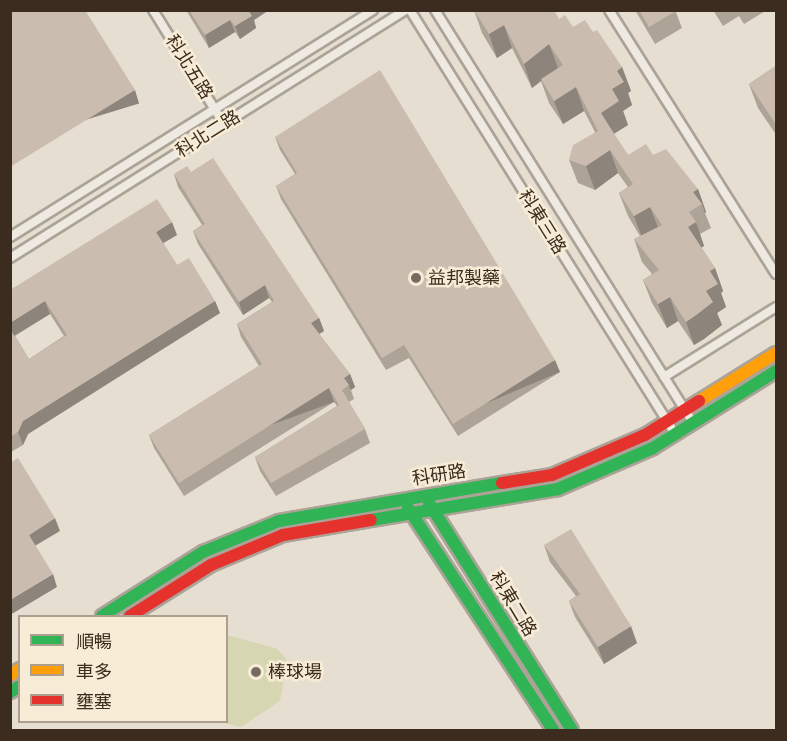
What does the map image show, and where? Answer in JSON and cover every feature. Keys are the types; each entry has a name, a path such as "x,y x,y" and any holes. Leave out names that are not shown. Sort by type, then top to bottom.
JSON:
{"street":[{"name":"科北五路","path":"153,10 224,124"},
{"name":"科北二路","path":"10,237 373,10"},
{"name":"科北二路","path":"10,258 405,10"},
{"name":"科東三路","path":"410,10 675,434"},
{"name":"科東三路","path":"435,10 693,423"},
{"path":"609,10 777,274"},
{"path":"664,377 777,307"},
{"name":"科研路","path":"104,615 203,552 279,521 552,475 667,421 777,353"},
{"name":"科研路","path":"132,615 211,565 283,535 558,489 675,434 777,371"},
{"name":"科東二路","path":"425,495 509,634 572,730"},
{"name":"科東二路","path":"402,499 494,644 553,730"},
{"path":"494,644 509,634"},
{"path":"536,708 550,699"}],"green space":[{"name":"棒球場","path":"228,635 278,649 287,661 280,701 241,727 223,723 228,723"}],"building":[{"path":"10,10 85,10 135,90 10,167"},
{"path":"189,10 248,10 252,16 235,26 230,20 205,35"},
{"path":"474,10 554,10 559,19 565,15 573,27 585,20 593,32 597,30 622,67 617,71 624,82 612,89 619,101 601,113 618,140 628,155 646,144 653,155 666,149 698,189 693,192 702,204 689,212 696,222 688,227 715,268 710,271 718,284 706,291 713,302 695,316 686,322 670,297 658,304 643,280 659,270 634,239 662,225 650,207 634,216 619,193 633,184 610,150 586,166 569,160 573,145 598,131 576,87 554,101 541,79 563,65 549,44 524,64 504,25 489,34"},
{"path":"639,10 675,10 676,11 649,27"},
{"path":"777,65 777,126 749,84"},
{"name":"益邦製藥","path":"380,70 555,360 453,424 404,345 382,358 276,186 297,173 275,137"},
{"path":"213,158 319,318 311,323 350,374 344,378 349,385 342,390 365,429 271,483 255,457 339,405 329,388 179,483 149,435 262,364 237,324 274,301 265,285 239,302 193,231 205,224 174,174 187,166 191,172"},
{"path":"157,199 172,222 156,232 177,265 189,258 215,301 23,421 18,432 10,437 10,329 29,359 67,335 45,301 10,323 10,290"},
{"path":"18,458 55,518 29,535 53,574 10,600 10,463"},
{"path":"571,529 631,626 598,647 569,601 580,594 544,545"}],"traffic: fast":[{"path":"371,520 558,489 653,448 776,371"},
{"path":"104,615 203,552 279,521 502,483"},
{"path":"429,503 572,730"},
{"path":"408,508 553,730"},
{"path":"10,692 18,687"}],"traffic: slow":[{"path":"699,401 776,353"},
{"path":"10,675 18,670"}],"traffic: jam":[{"path":"502,483 552,475 645,435 699,401"},
{"path":"132,615 211,565 283,535 371,520"}],"place":[{"name":"益邦製藥","path":"416,278"},
{"name":"棒球場","path":"256,672"}]}
